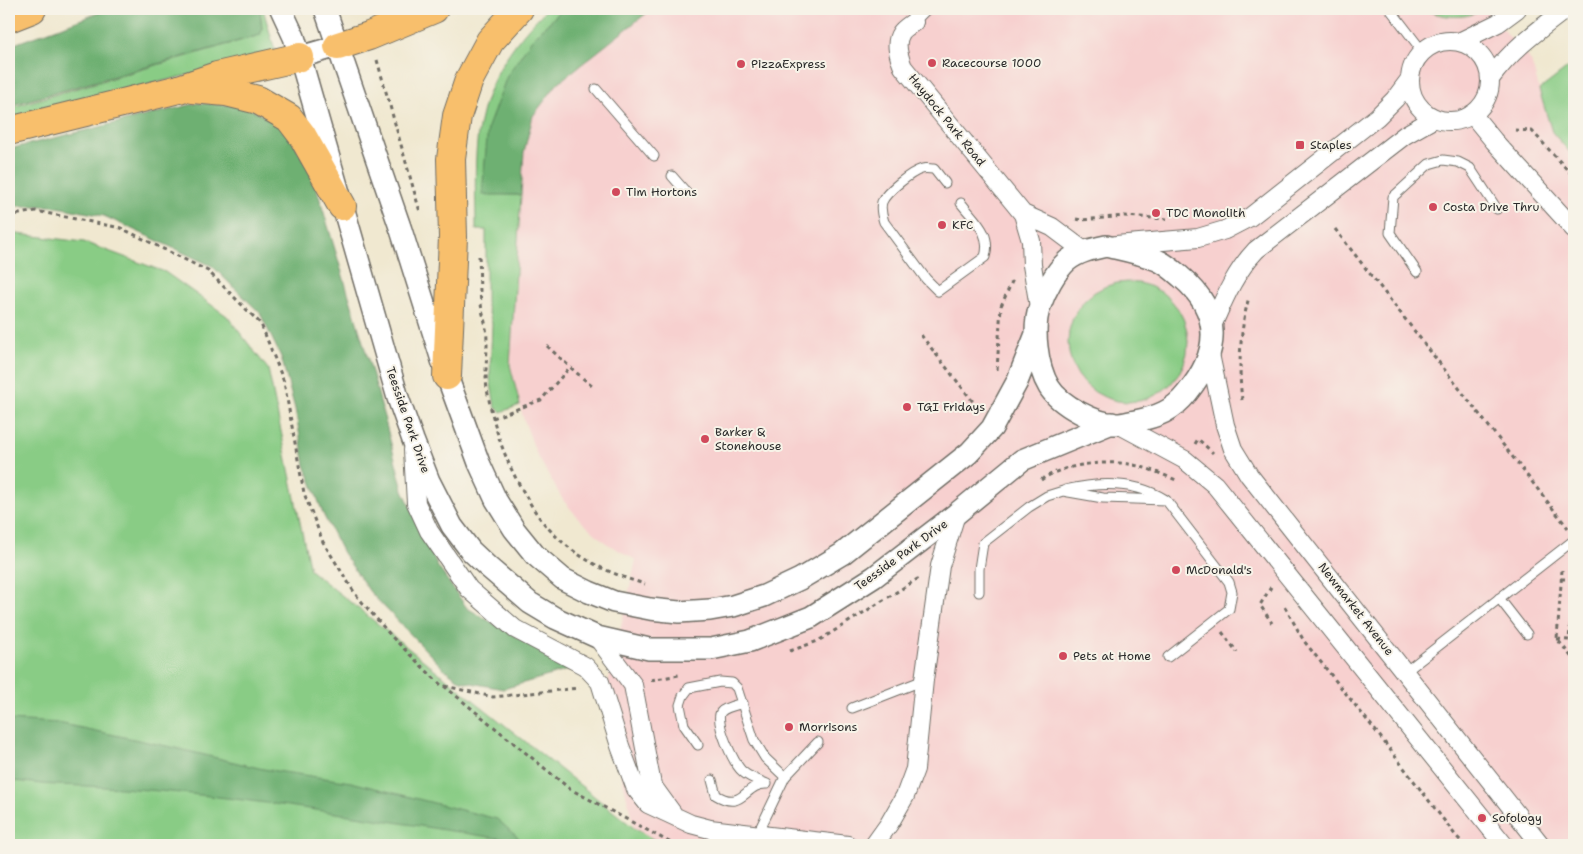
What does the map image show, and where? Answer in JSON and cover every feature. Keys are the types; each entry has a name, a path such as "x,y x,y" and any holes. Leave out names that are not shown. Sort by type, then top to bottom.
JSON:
{"highway":[{"path":"9,18 32,9"},
{"path":"338,46 369,36 434,9"},
{"path":"447,376 453,237 452,159 457,116 469,80 490,41 519,9"},
{"path":"9,131 179,88 297,47"},
{"path":"179,88 226,92 258,100 289,118 302,135 342,206"}],"street":[{"name":"Teesside Park Drive","path":"281,9 297,47 398,398 412,440 429,481 452,526 472,551 530,603 555,618 597,637 649,649 711,649 750,641 811,617 874,577 1022,460 1115,424"},
{"path":"292,9 297,47 338,46"},
{"path":"325,9 402,230 447,376 478,463 496,500 514,529 535,555 563,579 614,602 650,610 679,612 733,606 764,596 800,579 842,554 969,453 992,428 1018,382 1036,334"},
{"path":"1459,42 1498,23 1517,9"},
{"path":"1490,79 1521,43 1566,9"},
{"name":"Haydock Park Road","path":"914,22 900,33 898,56 903,66 1023,214"},
{"path":"1440,42 1459,42 1469,46 1484,60 1490,79 1486,99 1480,107 1472,114 1454,121 1434,118 1419,107 1410,89 1410,79 1416,60 1423,52 1440,42"},
{"path":"1039,307 1057,274 1068,261 1084,251 1106,246 1198,238 1225,230 1250,217 1378,117 1410,79"},
{"path":"1472,114 1574,229"},
{"path":"1212,326 1231,284 1244,263 1256,250 1405,135 1434,118"},
{"path":"1023,214 1052,227 1084,251"},
{"path":"1023,214 1031,241 1032,265 1039,307 1036,334 1040,367 1049,388 1065,403 1083,414 1115,424 1185,460 1215,485 1504,845"},
{"path":"1106,246 1159,260 1192,286 1204,304 1212,326 1210,354 1197,381 1183,398 1156,417 1115,424"},
{"name":"Newmarket Avenue","path":"1210,354 1225,425 1233,449 1249,475 1541,845"},
{"path":"412,440 416,503 429,531 469,589 515,629 585,666 600,682 620,746 636,788 648,804 691,824 710,829 848,845"},
{"path":"874,845 905,796 915,770 924,680 940,566 956,514"},
{"path":"597,637 633,684 652,785 673,815"}],"lane":[{"path":"914,22 927,9"},
{"path":"1390,9 1423,52"},
{"path":"596,88 654,156"},
{"path":"1417,272 1390,233 1393,197 1429,164 1443,160 1458,162 1470,168 1497,209"},
{"path":"945,183 934,169 924,168 914,172 885,195 881,205 884,222 926,279 938,291 985,257 987,249 985,232 961,204"},
{"path":"672,176 686,192"},
{"path":"978,592 983,543 1029,507 1047,496 1087,485 1121,485 1141,488 1166,500 1229,582 1232,592 1229,609 1168,657"},
{"path":"1063,491 1103,498 1166,500"},
{"path":"1405,672 1574,540"},
{"path":"1499,598 1527,634"},
{"path":"852,708 924,680"},
{"path":"698,745 684,725 680,705 683,696 689,688 720,682 732,683 738,688 754,740 765,758 785,777"},
{"path":"743,703 722,710 719,716 721,728 736,764 743,773 779,789"},
{"path":"757,835 785,777 818,742"},
{"path":"712,780 716,795 726,801 735,801 759,784 768,784"}],"path":[{"path":"369,36 376,54 422,220"},
{"path":"1515,130 1532,131 1574,177"},
{"path":"9,216 36,211 121,228 208,271 261,324 284,382 304,493 323,542 356,595 393,638 441,684 570,788 673,844 680,845"},
{"path":"1052,227 1056,215 1082,220 1125,216 1173,220"},
{"path":"1335,229 1568,528"},
{"path":"453,237 478,237 481,303 486,328 487,386 493,418 503,452 534,511 549,530 586,560 606,571 647,585"},
{"path":"997,374 1001,306 1014,276"},
{"path":"921,335 981,413"},
{"path":"547,346 593,387"},
{"path":"493,418 542,400 570,368"},
{"path":"1035,485 1065,468 1091,464 1121,463 1142,467 1183,485"},
{"path":"1562,564 1557,639 1574,660"},
{"path":"782,653 818,641 940,566"},
{"path":"1561,579 1574,580 1574,588"},
{"path":"1272,623 1260,605 1273,585 1278,593"},
{"path":"1282,601 1304,641 1465,845"},
{"path":"1557,639 1569,640 1571,618"},
{"path":"633,684 688,674"},
{"path":"441,684 492,697 575,690 600,682"}],"shaded area":[{"path":"652,9 1485,9 1531,61 1552,132 1574,157 1574,845 663,845 634,828 604,700 636,560 606,543 581,521 563,500 536,453 523,417 510,365 524,152 533,116 558,83"}],"green space":[{"path":"109,9 262,9 260,10 262,30 260,35 9,106 9,46"},
{"path":"260,9 263,9 276,54 9,118 9,108 260,35 262,30"},
{"path":"358,9 408,9 387,18"},
{"path":"547,9 563,9 532,39 482,194 521,195 510,365 520,405 501,412 495,407 490,378 492,323 486,303 486,230 476,230 475,175 477,142 480,122 491,86 509,53"},
{"path":"563,9 652,9 558,83 533,116 524,152 521,195 482,195 488,127 507,76 532,39"},
{"path":"1423,9 1485,9 1470,15 1447,16"},
{"path":"1574,63 1574,157 1552,132 1539,90"},
{"path":"198,103 245,106 285,128 312,173 375,382 403,490 438,567 467,608 572,669 503,689 461,681 444,669 370,592 343,553 324,516 305,465 295,409 281,357 260,313 212,266 104,216 52,206 9,207 9,149"},
{"path":"9,233 84,242 165,272 227,316 268,369 310,570 634,828 663,845 9,845"},
{"path":"1128,282 1151,286 1171,299 1184,319 1188,342 1184,365 1171,385 1151,398 1128,402 1105,398 1085,385 1072,365 1068,342 1072,319 1085,299 1105,286"},
{"path":"9,720 58,723 263,769 351,782 497,819 523,842 291,806 175,792 9,781"}],"place":[{"name":"Racecourse 1000","path":"932,63"},
{"name":"PizzaExpress","path":"741,64"},
{"name":"Staples","path":"1300,145"},
{"name":"Tim Hortons","path":"616,192"},
{"name":"Costa Drive Thru","path":"1433,207"},
{"name":"TDC Monolith","path":"1156,213"},
{"name":"KFC","path":"942,225"},
{"name":"TGI Fridays","path":"907,407"},
{"name":"Barker & Stonehouse","path":"705,439"},
{"name":"McDonald's","path":"1176,570"},
{"name":"Pets at Home","path":"1063,656"},
{"name":"Morrisons","path":"789,727"},
{"name":"Sofology","path":"1482,818"}]}
